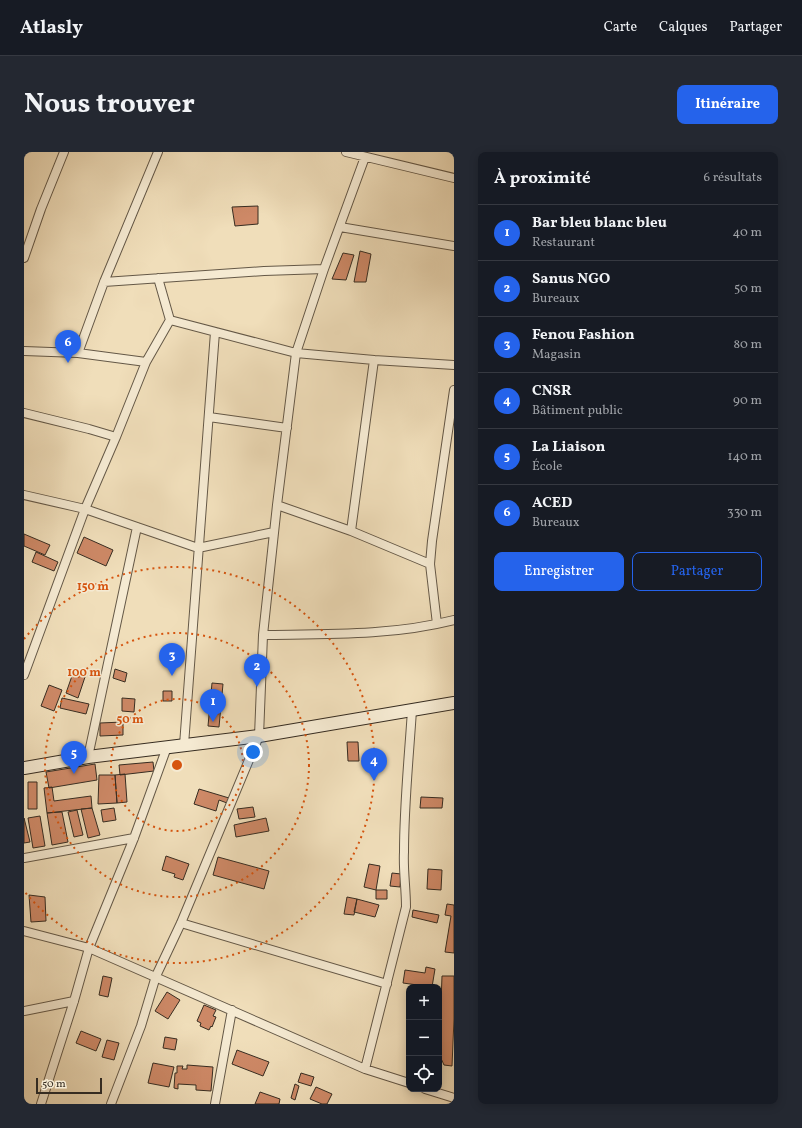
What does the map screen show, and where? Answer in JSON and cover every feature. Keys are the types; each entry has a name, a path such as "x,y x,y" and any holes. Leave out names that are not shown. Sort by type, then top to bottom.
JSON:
{"main road":[{"path":"24,768 88,757 259,736 454,703"}],"street":[{"path":"24,258 41,209 64,152"},
{"path":"78,353 104,282 158,152"},
{"path":"346,152 454,178"},
{"path":"111,1104 141,1026 156,976 181,923 259,736 263,635 277,504 296,353 324,269 365,157"},
{"path":"340,228 454,246"},
{"path":"104,282 264,271 324,269"},
{"path":"24,675 85,509 146,362 170,320 158,278"},
{"path":"170,320 296,353 454,365"},
{"path":"184,745 215,332"},
{"path":"24,351 78,353 146,362"},
{"path":"351,531 374,360"},
{"path":"437,624 430,564 432,540 454,390"},
{"path":"24,413 116,437"},
{"path":"209,417 287,428"},
{"path":"24,495 85,509 198,548 274,532"},
{"path":"277,504 351,531 430,564"},
{"path":"88,757 137,527"},
{"path":"263,635 366,634 437,624 454,620"},
{"path":"365,1069 406,907 404,827 412,710"},
{"path":"42,1104 89,948 134,838 167,747"},
{"path":"24,858 134,838"},
{"path":"181,923 387,984"},
{"path":"24,931 89,948 156,976 365,1069 406,1083"},
{"path":"24,1011 74,1001"},
{"path":"215,1104 232,1010"},
{"path":"435,1092 454,1098"}],"building":[{"path":"258,206 258,224 235,226 232,207"},
{"path":"360,251 371,254 366,282 354,282"},
{"path":"343,253 354,255 346,280 332,279"},
{"path":"24,534 50,545 45,555 24,546"},
{"path":"84,537 113,550 106,566 77,553"},
{"path":"36,552 58,562 54,571 32,562"},
{"path":"115,669 127,673 125,682 113,678"},
{"path":"73,673 85,677 78,698 66,693"},
{"path":"212,683 223,684 219,727 208,726"},
{"path":"49,685 62,690 54,711 41,706"},
{"path":"163,691 172,691 172,701 163,701"},
{"path":"62,698 89,704 86,714 60,708"},
{"path":"122,698 135,699 134,712 122,711"},
{"path":"123,722 123,735 100,736 100,723"},
{"path":"347,742 358,742 359,761 348,761"},
{"path":"153,762 154,771 120,775 119,765"},
{"path":"95,764 97,780 49,788 46,772"},
{"path":"125,774 127,802 117,803 115,775"},
{"path":"99,775 115,775 117,803 98,804"},
{"path":"28,782 37,782 37,809 28,809"},
{"path":"52,787 54,801 91,796 92,808 47,813 44,788"},
{"path":"199,789 229,798 227,803 219,800 216,811 194,804"},
{"path":"421,797 443,798 442,808 420,808"},
{"path":"253,807 255,817 239,819 237,809"},
{"path":"92,808 100,835 88,838 81,809"},
{"path":"114,808 116,820 103,822 101,810"},
{"path":"77,810 83,835 74,837 68,812"},
{"path":"62,812 68,842 52,845 47,813"},
{"path":"40,816 45,846 33,848 28,818"},
{"path":"24,818 30,842 24,843"},
{"path":"266,818 269,831 236,837 234,825"},
{"path":"166,856 189,864 183,880 174,877 175,874 162,870"},
{"path":"218,857 269,871 264,889 213,875"},
{"path":"369,864 380,866 376,890 364,887"},
{"path":"428,869 442,870 441,890 427,889"},
{"path":"392,873 401,874 400,887 390,886"},
{"path":"376,890 387,890 387,899 376,899"},
{"path":"29,895 45,897 46,921 31,922"},
{"path":"347,897 357,899 354,915 344,914"},
{"path":"357,899 379,905 375,917 354,912"},
{"path":"447,904 454,905 454,953 445,952 451,916 445,915"},
{"path":"413,910 439,915 437,923 412,917"},
{"path":"426,967 435,969 432,984 403,983 405,970 425,973"},
{"path":"103,976 112,978 108,997 99,995"},
{"path":"442,976 454,976 452,1066 444,1065 442,1061"},
{"path":"167,992 180,1000 168,1019 155,1011"},
{"path":"204,1005 216,1010 213,1016 216,1017 212,1027 211,1026 209,1030 200,1026 201,1023 197,1021"},
{"path":"81,1031 101,1039 96,1051 76,1043"},
{"path":"165,1037 177,1039 175,1050 163,1048"},
{"path":"107,1040 119,1043 114,1060 102,1057"},
{"path":"237,1050 269,1062 263,1076 232,1064"},
{"path":"153,1063 174,1067 169,1087 148,1083"},
{"path":"187,1065 213,1067 211,1091 196,1090 196,1085 178,1084 178,1089 174,1088 177,1066 183,1066 182,1069 187,1069"},
{"path":"301,1073 314,1077 311,1086 298,1082"},
{"path":"295,1084 299,1086 295,1100 291,1098"},
{"path":"316,1087 332,1094 327,1104 322,1104 310,1099"},
{"path":"260,1092 280,1099 279,1104 255,1104"}],"place":[{"name":"ACED","path":"68,363"},
{"name":"Fenou Fashion","path":"172,676"},
{"name":"Sanus NGO","path":"257,687"},
{"name":"Bar bleu blanc bleu","path":"213,722"},
{"name":"La Liaison","path":"74,774"},
{"name":"CNSR","path":"374,781"}]}
